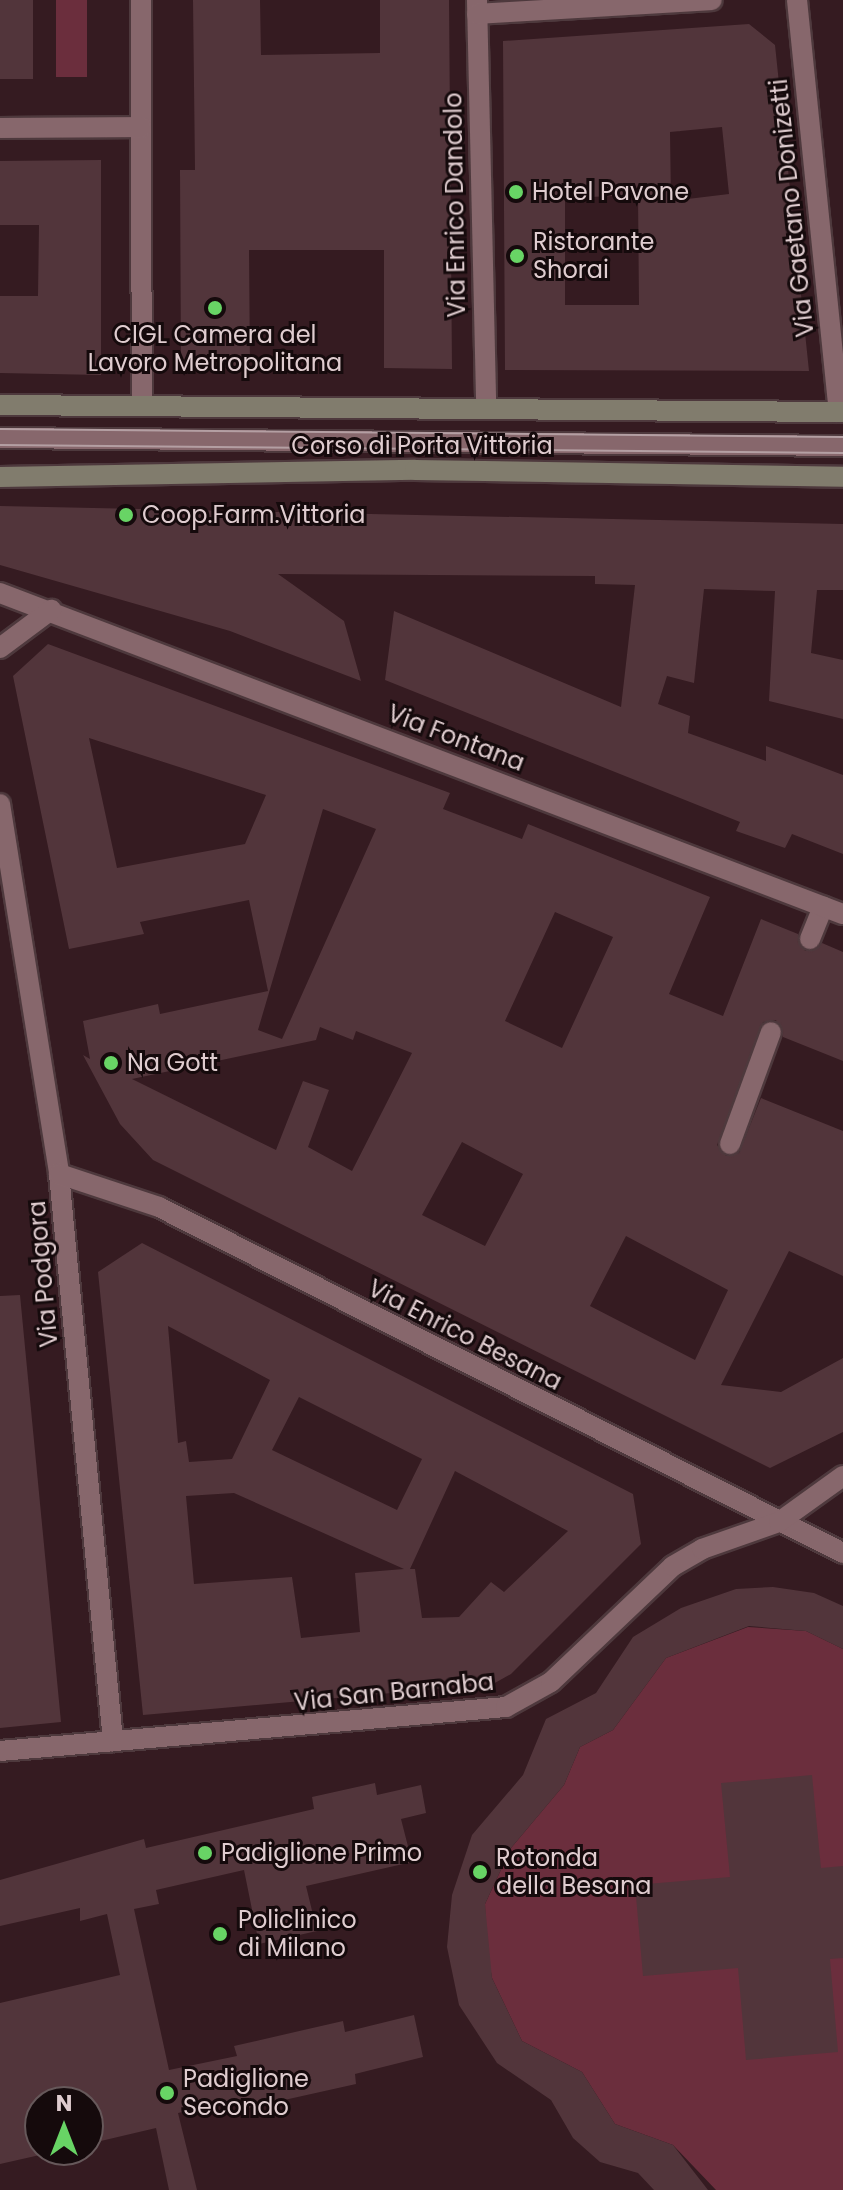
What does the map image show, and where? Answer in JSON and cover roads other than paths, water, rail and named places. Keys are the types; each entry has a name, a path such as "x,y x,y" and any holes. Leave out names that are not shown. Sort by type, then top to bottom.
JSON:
{"street":[{"path":"141,0 142,406"},
{"path":"477,7 712,0"},
{"name":"Via Gaetano Donizetti","path":"797,0 841,412"},
{"name":"Via Enrico Dandolo","path":"477,7 486,409"},
{"path":"0,128 141,127"},
{"name":"Corso di Porta Vittoria","path":"0,405 841,412"},
{"path":"0,438 843,446"},
{"name":"Corso di Porta Vittoria","path":"0,477 415,470 843,477"},
{"name":"Via Fontana","path":"0,593 843,914"},
{"path":"0,648 51,610"},
{"name":"Via Podgora","path":"0,804 59,1174 113,1741"},
{"path":"810,939 823,906"},
{"path":"730,1144 771,1032"},
{"name":"Via Enrico Besana","path":"59,1174 159,1207 843,1553"},
{"name":"Via San Barnaba","path":"0,1751 506,1707 551,1682 673,1566 702,1549 779,1522 843,1476"}],"tram line":[{"path":"0,429 843,437"},
{"path":"0,445 843,453"}],"place":[{"name":"Hotel Pavone","path":"516,192"},
{"name":"Ristorante Shorai","path":"517,256"},
{"name":"CIGL Camera del Lavoro Metropolitana","path":"215,308"},
{"name":"Coop.Farm.Vittoria","path":"126,515"},
{"name":"Na Gott","path":"111,1063"},
{"name":"Padiglione Primo","path":"205,1853"},
{"name":"Rotonda della Besana","path":"480,1872"},
{"name":"Policlinico di Milano","path":"220,1934"},
{"name":"Padiglione Secondo","path":"167,2093"}]}
